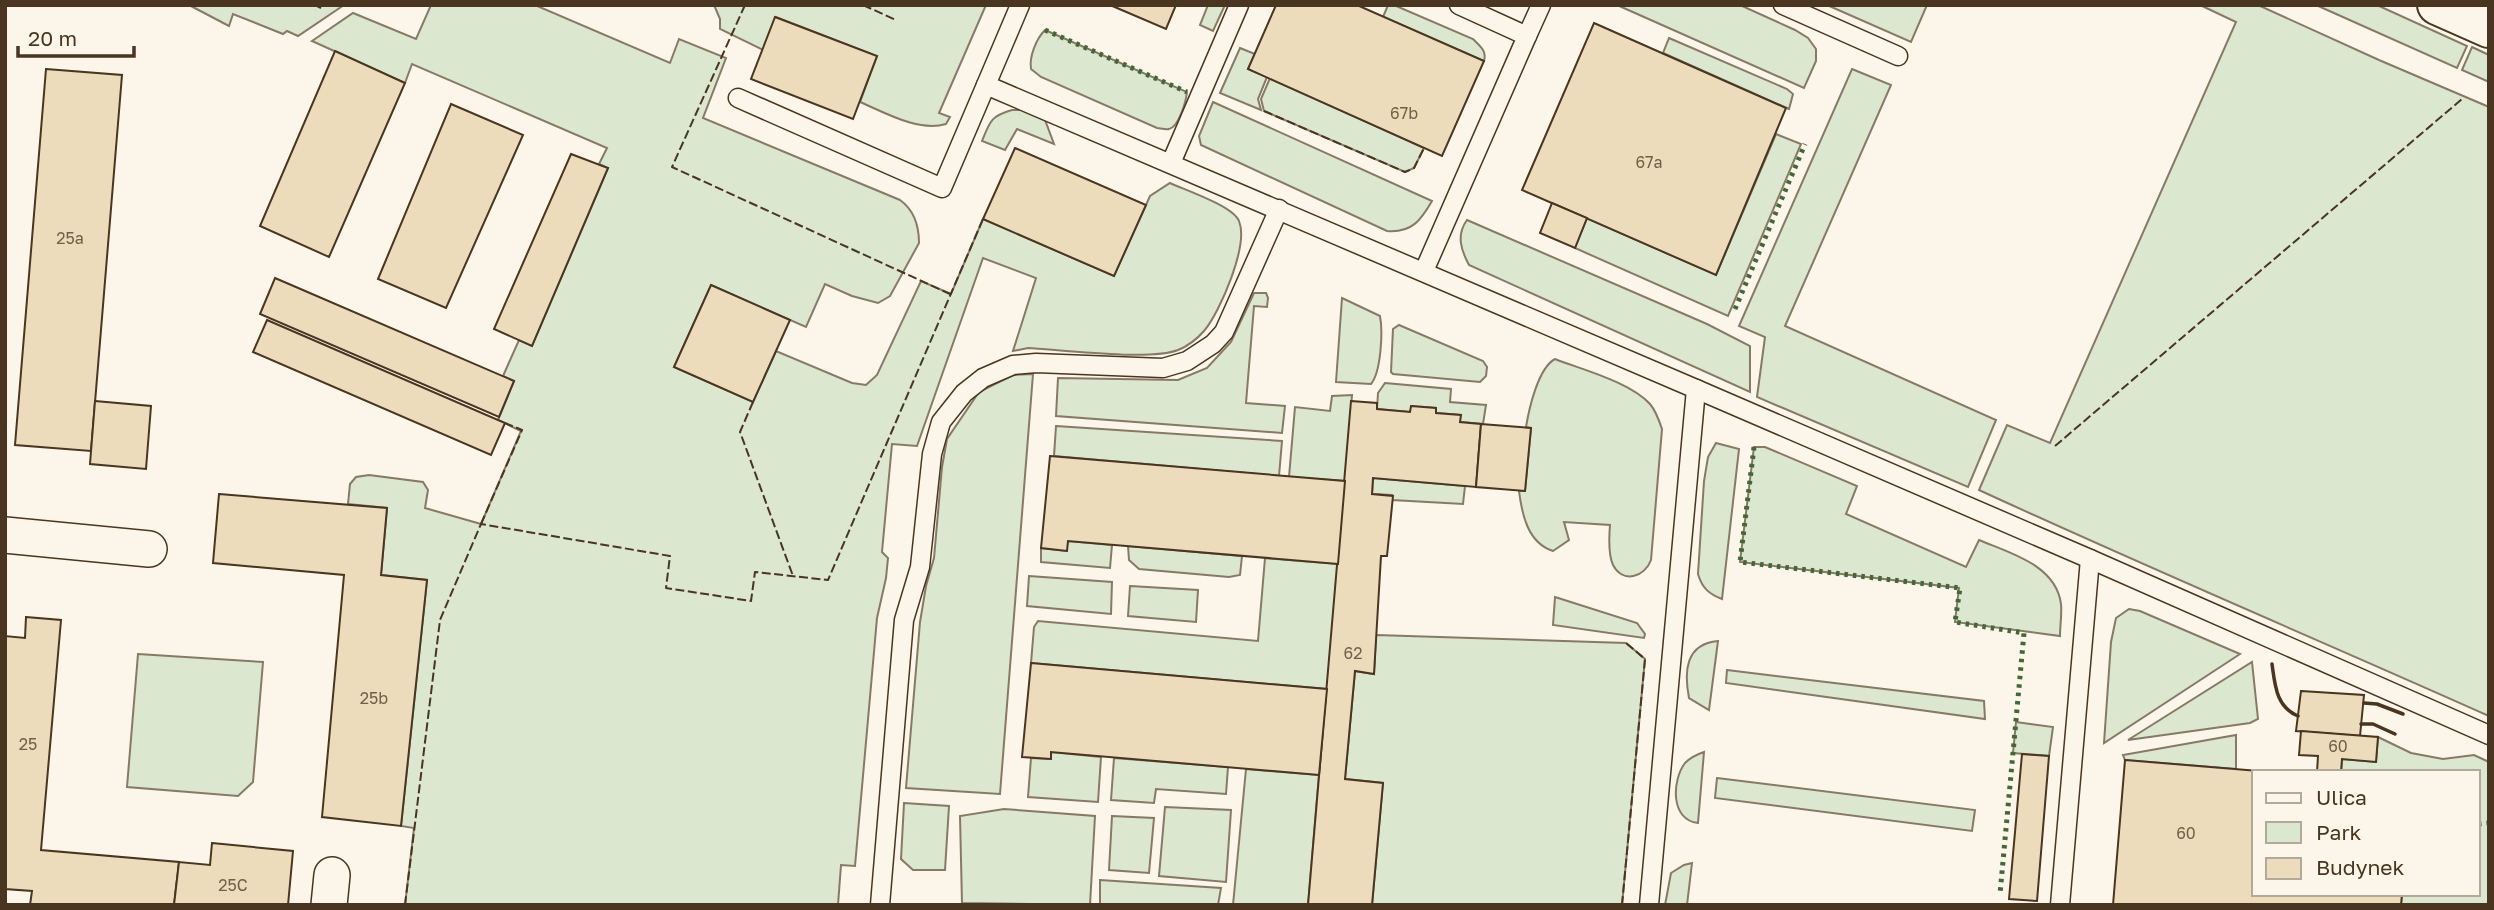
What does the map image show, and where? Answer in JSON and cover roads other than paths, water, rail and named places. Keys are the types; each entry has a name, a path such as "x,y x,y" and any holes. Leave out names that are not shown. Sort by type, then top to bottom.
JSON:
{"street":[{"path":"2437,5 2489,28"},
{"path":"5,535 149,549"}],"lane":[{"path":"738,98 942,188 1020,5"},
{"path":"1171,163 1239,5"},
{"path":"1460,5 1527,36"},
{"path":"1424,271 1541,5"},
{"path":"1783,5 1898,56"},
{"path":"986,85 2090,559 2489,735"},
{"path":"880,905 904,620 920,567 932,454 941,422 964,393 974,385 983,378 1013,365 1036,363 1163,368 1187,361 1213,344 1224,332 1279,209"},
{"path":"1649,905 1696,389"},
{"path":"2060,905 2090,559"}]}
